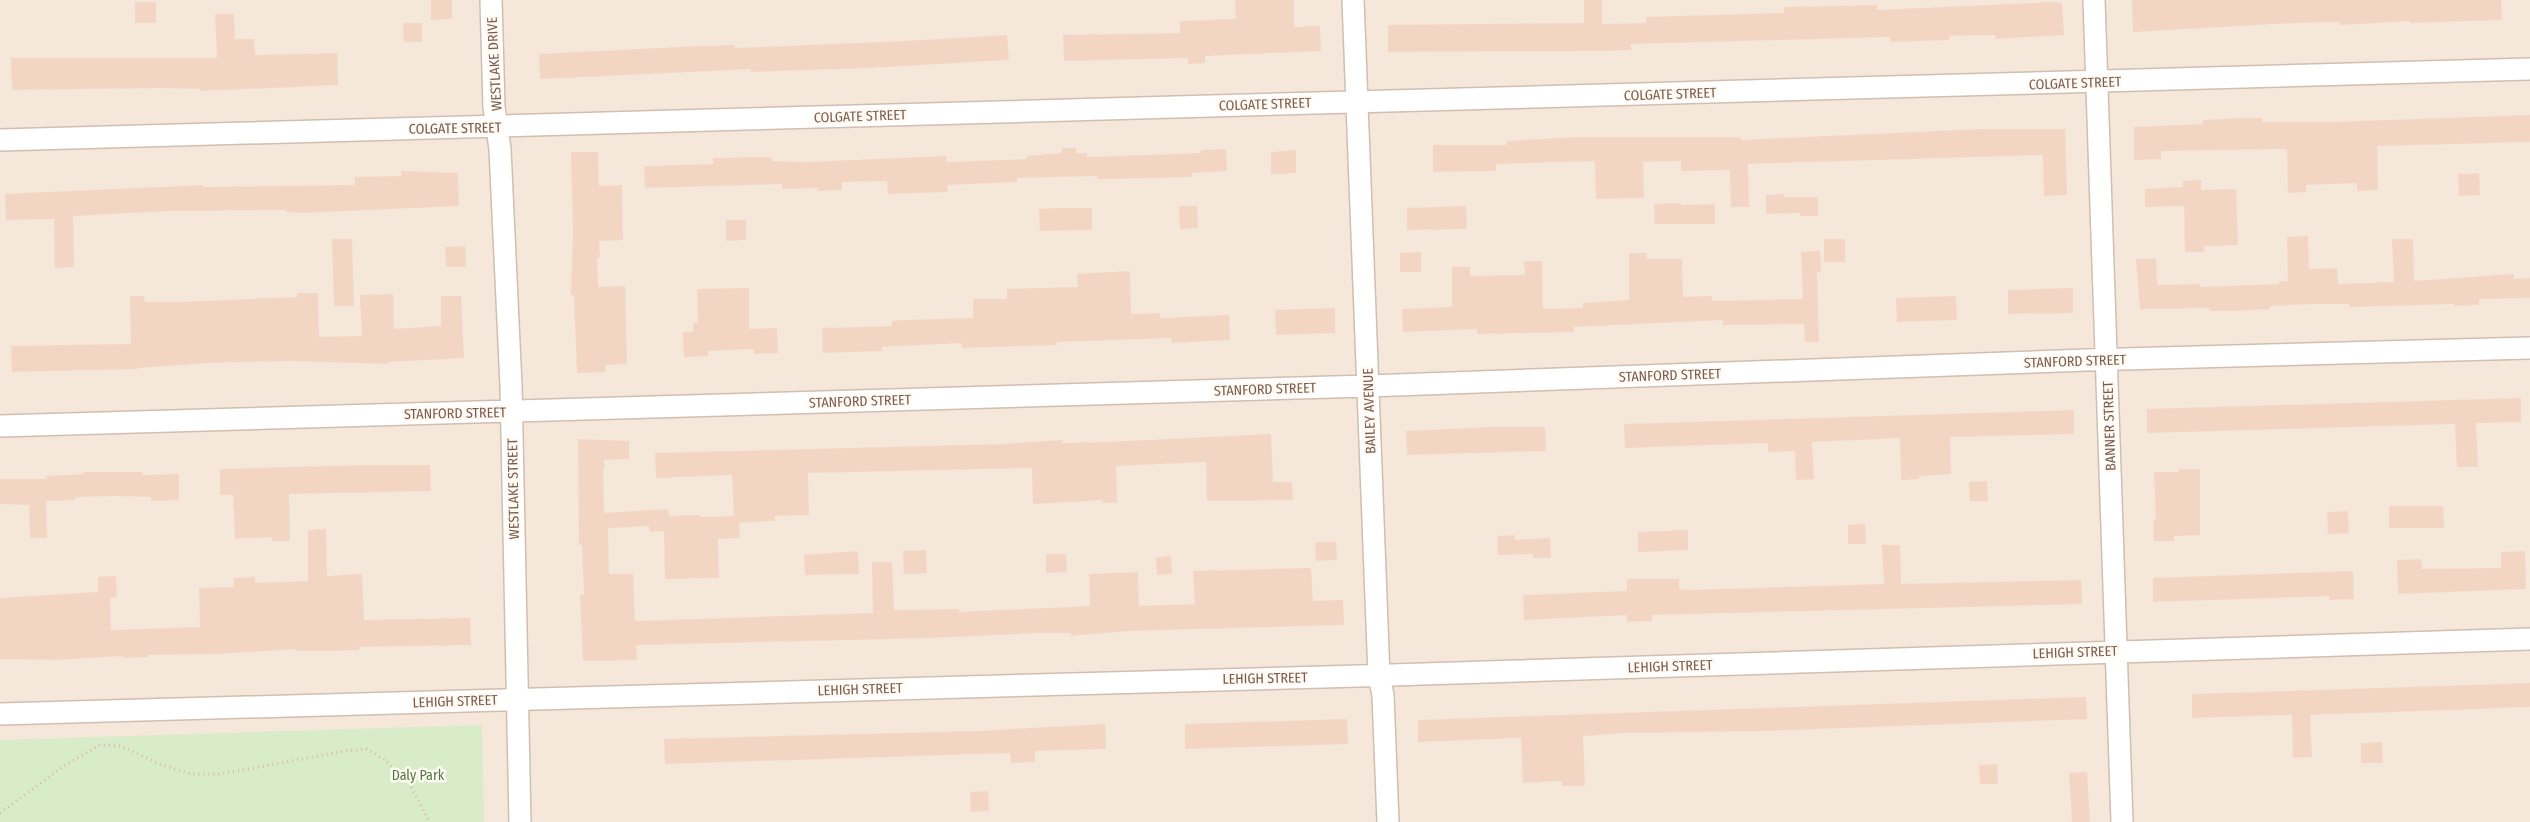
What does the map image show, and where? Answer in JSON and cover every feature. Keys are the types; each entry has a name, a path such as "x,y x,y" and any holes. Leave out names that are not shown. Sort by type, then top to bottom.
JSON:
{"street":[{"name":"WESTLAKE DRIVE","path":"491,0 494,107 498,127"},
{"name":"BAILEY AVENUE","path":"1353,0 1379,676 1383,695 1388,822"},
{"name":"BANNER STREET","path":"2094,0 2122,822"},
{"name":"COLGATE STREET","path":"0,140 2530,69"},
{"name":"WESTLAKE STREET","path":"498,127 511,412 520,822"},
{"name":"STANFORD STREET","path":"0,426 1368,386 2107,360 2530,348"},
{"name":"LEHIGH STREET","path":"0,714 1379,676 2116,650 2530,639"}],"path":[{"path":"0,813 64,766 100,745 121,746 159,764 191,774 220,774 345,751 367,749 385,760 411,786 428,822"}],"shaded area":[{"path":"0,0 2530,0 2530,822 0,822"}],"green space":[{"name":"Daly Park","path":"482,725 484,822 0,822 0,740"}],"building":[{"path":"431,0 452,0 452,19 431,20"},
{"path":"1235,0 1294,0 1294,27 1320,26 1321,51 1205,56 1205,63 1188,64 1188,58 1064,61 1063,35 1180,33 1180,21 1236,19"},
{"path":"1584,0 1602,0 1602,24 1646,23 1646,17 1784,13 1784,7 1877,5 1877,10 2057,2 2062,3 2064,35 1995,39 1995,35 1949,36 1949,40 1891,42 1890,37 1631,44 1631,50 1596,51 1388,52 1388,25 1584,23"},
{"path":"2132,0 2501,0 2502,20 2410,23 2410,21 2340,25 2339,22 2293,23 2133,32"},
{"path":"135,2 156,2 156,23 135,23"},
{"path":"215,14 234,14 235,39 254,39 255,55 337,53 338,85 200,91 200,89 160,88 12,90 11,58 217,58"},
{"path":"403,23 422,23 422,42 404,42"},
{"path":"1007,35 1009,60 868,68 751,72 751,69 540,79 539,54 699,46 735,45 735,48"},
{"path":"2530,115 2530,142 2377,146 2378,190 2357,191 2357,183 2306,185 2306,192 2288,193 2287,149 2161,151 2161,159 2134,160 2134,127 2203,124 2203,120 2241,118 2262,118 2262,122 2332,122"},
{"path":"1984,129 2065,129 2067,195 2044,196 2043,155 1748,164 1749,207 1731,207 1730,170 1681,171 1681,161 1643,162 1644,198 1596,199 1595,161 1496,164 1496,171 1433,172 1433,145 1507,145 1507,141 1577,137 1741,137 1741,140"},
{"path":"1062,148 1076,148 1076,153 1087,153 1087,157 1201,153 1201,150 1226,149 1227,171 1192,173 1192,177 1097,179 1097,176 1017,178 1017,182 947,185 948,192 888,194 887,181 842,182 842,190 818,191 818,188 782,189 782,184 645,188 644,166 713,164 713,158 771,157 772,161 807,162 946,156 947,162 1027,159 1027,156 1062,153"},
{"path":"1296,150 1296,173 1271,174 1271,152"},
{"path":"571,152 598,152 599,186 622,185 623,240 599,241 600,258 597,258 598,287 625,286 627,364 605,365 605,372 577,373 574,295 571,295 573,233"},
{"path":"401,171 458,173 459,206 301,213 286,212 286,210 169,211 73,216 74,267 55,268 54,219 6,220 5,194 203,185 203,187 355,185 355,177 401,176"},
{"path":"2479,173 2480,195 2459,196 2458,174"},
{"path":"2201,180 2201,190 2236,189 2238,245 2203,246 2204,252 2185,252 2184,206 2145,207 2145,189 2183,187 2183,181"},
{"path":"1784,194 1784,197 1818,197 1818,216 1800,216 1800,213 1766,214 1766,195"},
{"path":"1681,203 1681,205 1715,204 1715,224 1655,224 1654,204"},
{"path":"1179,206 1197,206 1198,228 1180,229"},
{"path":"1466,206 1467,229 1407,230 1407,208"},
{"path":"1092,208 1092,230 1040,231 1039,209"},
{"path":"726,220 746,220 746,240 726,241"},
{"path":"2308,236 2309,269 2337,268 2338,284 2394,282 2392,239 2413,239 2414,281 2514,274 2514,279 2530,278 2530,298 2479,299 2479,305 2454,306 2454,304 2349,307 2349,304 2313,304 2270,306 2270,309 2235,311 2210,311 2210,308 2140,309 2136,259 2156,259 2157,285 2200,284 2200,287 2279,284 2279,281 2288,281 2287,237"},
{"path":"332,239 352,239 354,306 334,306"},
{"path":"1824,239 1845,239 1845,262 1824,262"},
{"path":"465,246 466,267 446,267 445,247"},
{"path":"1820,251 1821,272 1817,272 1819,342 1805,342 1804,324 1723,325 1723,320 1573,327 1574,332 1477,334 1477,329 1403,332 1402,309 1452,307 1452,267 1470,267 1470,276 1525,275 1524,261 1542,261 1543,309 1583,308 1583,303 1629,300 1629,253 1646,253 1647,259 1682,259 1683,297 1712,296 1712,301 1803,299 1801,252"},
{"path":"1421,252 1421,272 1400,272 1400,253"},
{"path":"1130,271 1131,314 1160,313 1160,318 1229,315 1230,340 1172,343 1171,338 1056,342 1057,345 962,348 961,343 882,347 882,351 823,353 822,328 892,326 892,321 973,318 973,299 1007,299 1007,289 1078,287 1077,274"},
{"path":"749,288 749,329 777,328 778,353 754,354 754,349 708,351 708,356 684,357 683,332 693,332 693,323 698,323 697,289"},
{"path":"2073,288 2073,313 2008,314 2008,290"},
{"path":"297,293 318,293 319,337 362,336 360,295 393,294 394,329 441,326 441,296 461,296 464,358 388,362 388,364 289,361 208,363 138,369 12,372 11,346 131,344 130,296 144,296 145,302 179,302 297,297"},
{"path":"1956,296 1957,320 1897,322 1896,298"},
{"path":"1335,308 1335,333 1276,335 1275,310"},
{"path":"2521,398 2521,422 2476,423 2478,467 2457,467 2455,424 2147,433 2147,409"},
{"path":"2074,410 2074,434 1950,437 1951,474 1919,476 1919,479 1901,480 1900,438 1812,442 1814,479 1796,480 1795,451 1768,452 1768,443 1625,448 1624,424"},
{"path":"1491,427 1545,427 1546,451 1407,455 1406,431"},
{"path":"1271,434 1273,482 1292,482 1293,500 1207,501 1206,462 1116,466 1117,503 1102,503 1102,500 1033,504 1032,468 808,473 809,515 775,516 775,521 739,523 740,538 718,539 719,578 665,579 664,531 650,532 649,526 608,528 609,574 633,574 635,621 873,613 872,562 892,562 894,610 959,609 959,612 1090,606 1089,574 1138,572 1139,606 1195,604 1193,571 1311,568 1313,601 1343,600 1344,625 1128,631 1071,636 1071,633 1037,633 933,638 636,645 637,660 583,661 580,595 584,595 582,545 579,545 578,439 629,441 629,459 604,460 604,513 668,509 669,516 699,515 700,517 734,516 732,475 656,478 655,453 1003,444 1062,440 1062,443 1107,442"},
{"path":"430,465 431,491 289,494 290,541 272,541 272,537 235,539 233,495 220,495 220,469"},
{"path":"2179,469 2200,469 2200,535 2174,536 2174,541 2154,541 2153,520 2156,519 2154,472 2179,472"},
{"path":"84,472 142,472 142,475 179,474 179,500 151,501 151,497 119,496 75,497 75,500 46,501 47,538 30,538 29,505 0,504 0,479 46,479 46,476 84,474"},
{"path":"1987,481 1988,501 1970,501 1969,482"},
{"path":"2389,506 2443,506 2444,528 2389,528"},
{"path":"2348,511 2349,533 2328,534 2327,512"},
{"path":"1865,524 1866,544 1848,544 1848,525"},
{"path":"326,529 327,576 362,574 364,620 470,618 471,645 359,647 359,650 329,651 296,651 296,649 218,654 148,655 148,657 123,658 123,656 53,660 0,659 0,598 98,592 98,577 116,576 117,597 110,598 111,630 200,627 199,588 234,587 234,578 255,577 255,583 308,581 308,530"},
{"path":"1688,530 1688,550 1638,552 1638,532"},
{"path":"1515,535 1515,540 1550,538 1551,558 1533,558 1533,554 1498,555 1497,536"},
{"path":"1315,542 1336,542 1337,560 1316,561"},
{"path":"1882,545 1900,545 1901,584 2081,580 2082,604 1652,615 1652,621 1627,622 1627,615 1524,620 1523,595 1627,591 1627,579 1679,579 1679,589 1688,590 1884,584"},
{"path":"926,550 927,573 904,574 903,551"},
{"path":"858,551 859,574 805,575 804,555"},
{"path":"2525,551 2526,589 2398,594 2397,560 2421,559 2422,569 2501,568 2501,552"},
{"path":"1046,554 1066,554 1067,572 1046,573"},
{"path":"1171,556 1172,574 1157,575 1156,557"},
{"path":"2353,571 2354,599 2329,600 2329,596 2153,602 2153,578"},
{"path":"2530,683 2530,707 2310,715 2312,757 2293,758 2292,715 2192,718 2192,694"},
{"path":"2086,697 2087,719 1765,731 1625,733 1583,736 1585,786 1562,786 1562,781 1523,783 1521,738 1418,742 1418,720"},
{"path":"1347,719 1348,744 1185,749 1185,724"},
{"path":"1105,724 1106,749 1035,751 1035,762 1011,763 1010,753 665,764 664,739 976,731"},
{"path":"2382,742 2383,763 2361,763 2361,743"},
{"path":"1997,764 1998,784 1980,784 1979,765"},
{"path":"2087,772 2090,822 2072,822 2069,773"},
{"path":"988,791 989,811 971,812 970,792"}]}
